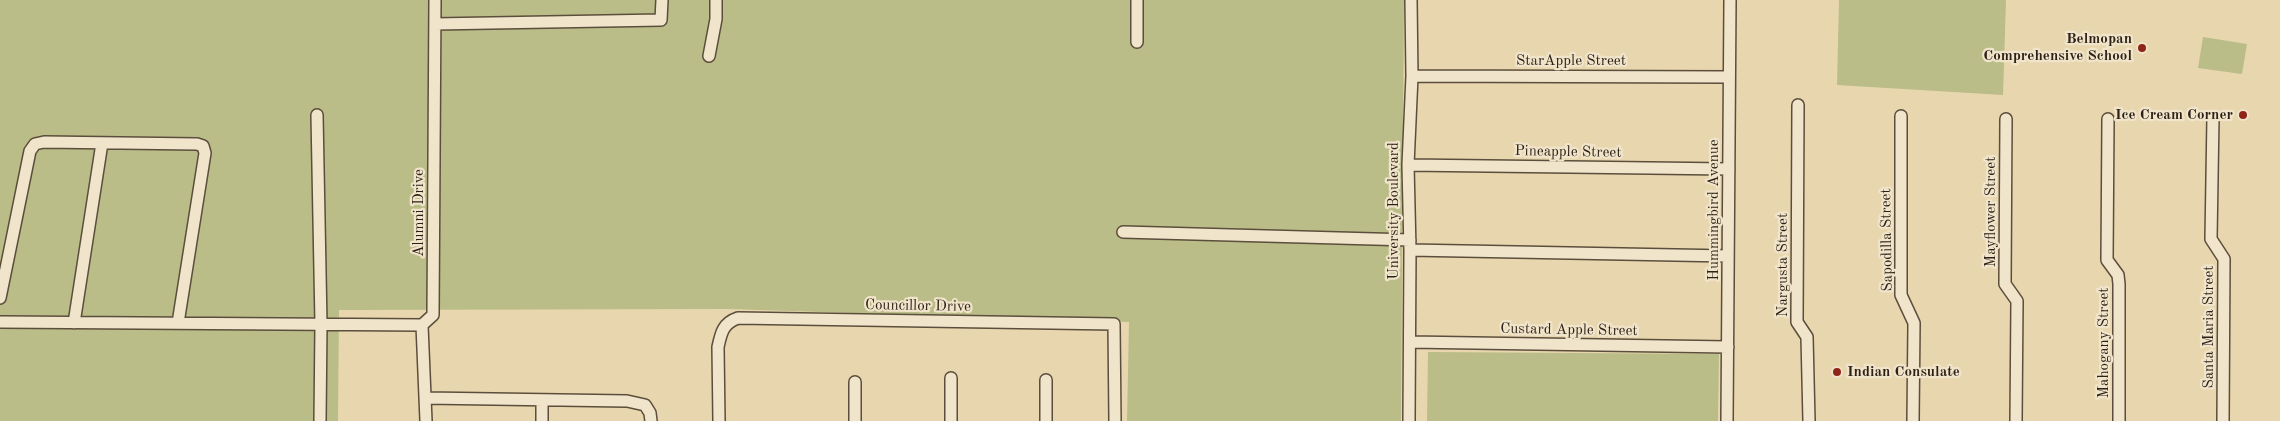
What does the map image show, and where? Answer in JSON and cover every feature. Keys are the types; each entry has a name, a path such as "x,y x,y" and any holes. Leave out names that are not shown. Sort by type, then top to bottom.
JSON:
{"street":[{"name":"Alumni Drive","path":"422,325 433,315 435,0"},
{"path":"435,24 661,20 662,0"},
{"path":"709,56 716,18 716,0"},
{"path":"1137,0 1137,42"},
{"name":"University Boulevard","path":"1409,421 1410,245 1408,165 1412,76 1411,0"},
{"name":"Hummingbird Avenue","path":"1728,421 1730,0"},
{"name":"StarApple Street","path":"1412,76 1729,78"},
{"name":"Nargusta Street","path":"1798,105 1797,322 1807,337 1808,421"},
{"path":"317,115 321,324 320,421"},
{"name":"Sapodilla Street","path":"1901,116 1901,295 1914,324 1913,421"},
{"name":"Santa Maria Street","path":"2213,117 2211,239 2224,259 2223,421"},
{"name":"Mayflower Street","path":"2006,119 2005,284 2017,300 2016,421"},
{"name":"Mahogany Street","path":"2108,119 2107,260 2118,275 2120,284 2119,421"},
{"path":"0,298 30,151 35,144 44,142 197,144 203,146 205,153 178,323"},
{"path":"74,323 102,143"},
{"name":"Pineapple Street","path":"1408,165 1729,169"},
{"path":"1124,232 1410,245 1728,256"},
{"name":"Councillor Drive","path":"718,421 718,347 725,325 738,318 1104,322 1114,324 1115,421"},
{"path":"0,322 422,325 426,421"},
{"name":"Custard Apple Street","path":"1410,342 1728,348"},
{"path":"951,378 951,421"},
{"path":"1046,380 1046,421"},
{"path":"855,382 855,421"},
{"path":"426,398 627,400 645,405 650,413 651,421"},
{"path":"542,400 542,421"}],"green space":[{"path":"0,0 1404,0 1401,421 1127,421 1129,322 728,309 339,310 338,421 0,421"},
{"path":"1839,0 2006,0 2003,95 1837,85"},
{"path":"2203,37 2247,44 2242,74 2198,68"},
{"path":"1428,352 1719,354 1718,421 1427,421"}],"place":[{"name":"Belmopan Comprehensive School","path":"2142,48"},
{"name":"Ice Cream Corner","path":"2243,115"},
{"name":"Indian Consulate","path":"1837,372"}]}
